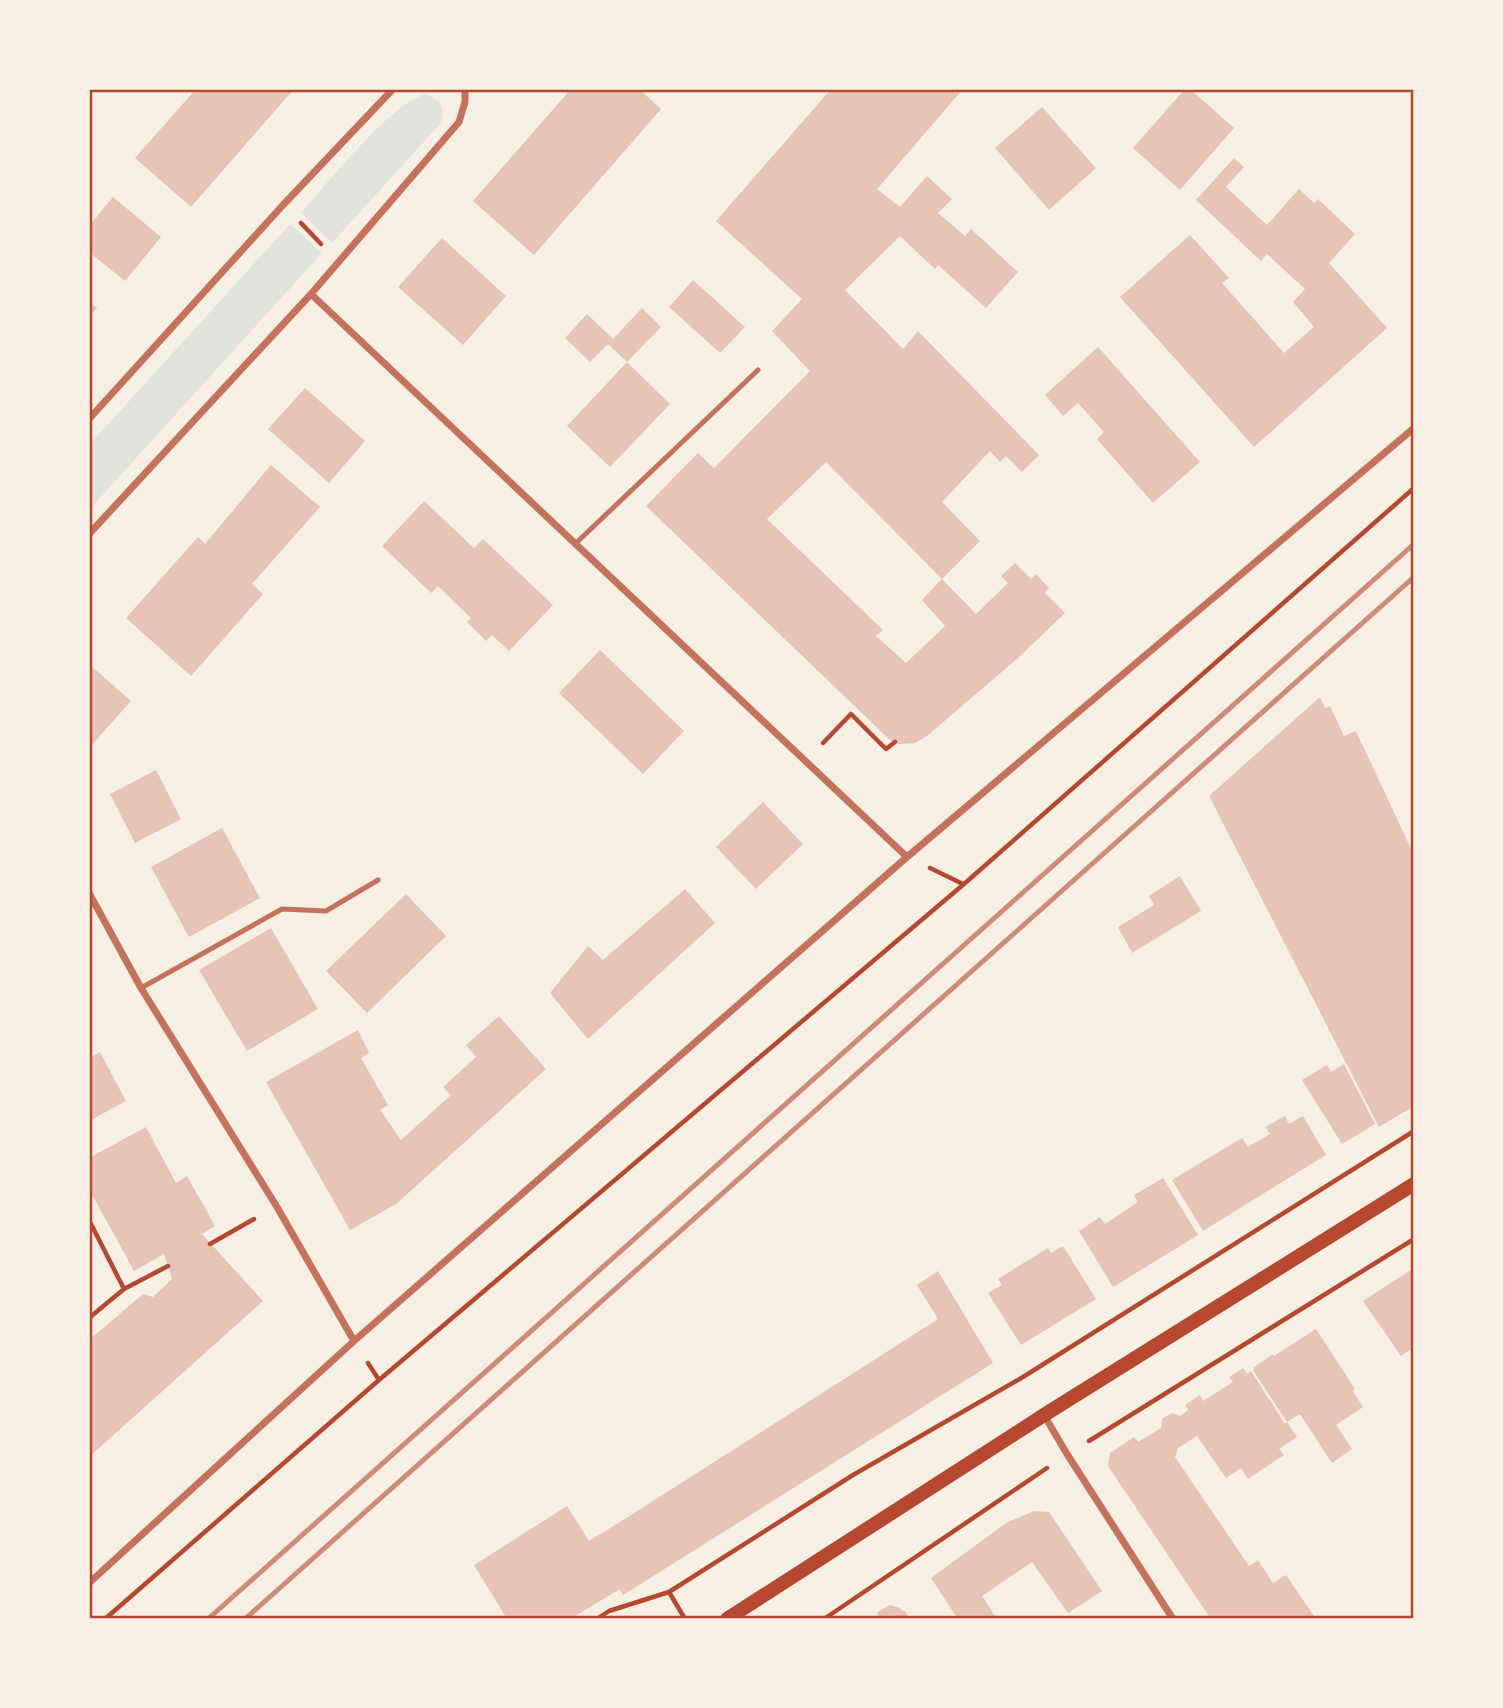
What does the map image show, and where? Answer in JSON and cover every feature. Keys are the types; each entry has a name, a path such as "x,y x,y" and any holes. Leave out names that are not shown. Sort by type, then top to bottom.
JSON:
{"main road":[{"path":"727,1619 1044,1415 1414,1184"}],"street":[{"path":"89,419 283,205 393,89"},
{"path":"89,534 339,263 459,122 465,102 465,89"},
{"path":"311,294 907,857"},
{"path":"89,1583 354,1340 907,857 1414,428"},
{"path":"89,893 142,988 354,1340"},
{"path":"1044,1415 1173,1619"}],"lane":[{"path":"575,544 758,370"},
{"path":"142,988 282,909 326,911 379,880"}],"path":[{"path":"283,205 339,263"},
{"path":"105,1619 379,1380 964,884 1414,488"},
{"path":"806,762 851,714 887,749 895,741"},
{"path":"907,857 964,884"},
{"path":"597,1619 609,1611 669,1592 853,1475 1023,1377 1414,1131"},
{"path":"210,1244 276,1207"},
{"path":"89,1220 124,1289"},
{"path":"824,1619 1067,1454 1414,1239"},
{"path":"89,1318 124,1289 168,1266"},
{"path":"669,1592 685,1619"}],"shaded area":[{"path":"426,94 436,99 441,106 443,114 440,124 332,243 301,213 379,127 412,100"},
{"path":"290,224 322,253 89,510 89,445"}],"building":[{"path":"196,89 294,89 191,207 135,158"},
{"path":"571,89 639,89 661,109 534,255 473,201"},
{"path":"831,89 963,89 877,189 900,207 927,176 952,199 938,213 965,236 971,229 1018,272 986,308 938,265 935,269 900,236 845,290 903,349 918,331 1039,455 1022,472 1006,456 1000,462 990,451 942,502 980,541 942,579 976,614 1008,583 1001,576 1015,563 1031,579 1036,574 1049,588 1045,593 1065,613 1018,658 927,736 915,743 899,744 890,740 646,506 698,453 714,468 810,371 772,331 802,299 716,221","holes":["826,462 942,579 922,600 945,626 906,663 876,636 883,630 767,519"]},
{"path":"1185,89 1190,89 1234,128 1180,190 1133,148"},
{"path":"1042,107 1096,168 1049,210 995,148"},
{"path":"1234,158 1244,167 1226,187 1267,225 1299,189 1314,203 1318,199 1355,234 1329,263 1387,328 1254,447 1120,297 1190,235 1229,278 1222,283 1284,353 1314,327 1293,302 1305,289 1267,254 1261,261 1196,200"},
{"path":"113,197 161,237 125,281 89,252 89,226"},
{"path":"442,238 506,296 463,345 398,287"},
{"path":"693,280 745,327 720,353 669,307"},
{"path":"89,302 97,308 89,317"},
{"path":"642,308 661,327 627,362 608,344 590,362 565,338 587,314 613,339"},
{"path":"1098,347 1200,462 1153,503 1097,439 1104,432 1078,403 1063,416 1045,395"},
{"path":"627,362 670,404 610,467 567,426"},
{"path":"305,388 365,441 329,483 268,429"},
{"path":"271,465 320,507 252,584 263,594 191,676 126,618 198,537 205,544"},
{"path":"424,501 474,548 483,539 553,605 509,651 492,635 486,641 467,622 471,618 438,586 431,593 382,546"},
{"path":"600,650 684,731 643,774 559,693"},
{"path":"89,664 131,701 89,748"},
{"path":"1320,697 1325,708 1330,706 1344,736 1356,731 1414,855 1414,1106 1379,1127 1209,796"},
{"path":"156,770 181,819 135,843 110,794"},
{"path":"763,802 803,844 756,889 716,847"},
{"path":"222,828 260,898 189,937 151,867"},
{"path":"1180,876 1201,911 1132,953 1118,927 1154,905 1149,896"},
{"path":"685,889 715,923 588,1039 550,993 588,946 603,960"},
{"path":"406,894 446,936 367,1013 326,971"},
{"path":"271,928 318,1009 247,1051 199,970"},
{"path":"499,1016 546,1069 396,1204 350,1230 266,1082 358,1030 369,1053 361,1058 388,1105 380,1110 401,1140 451,1095 443,1087 476,1057 466,1045"},
{"path":"100,1052 126,1101 89,1121 89,1058"},
{"path":"1344,1064 1375,1124 1342,1144 1302,1080 1327,1065 1331,1072"},
{"path":"1285,1116 1289,1124 1303,1116 1326,1155 1203,1231 1172,1180 1242,1138 1248,1147 1270,1134 1265,1127"},
{"path":"146,1127 176,1183 187,1176 215,1226 202,1234 263,1301 89,1457 89,1340 143,1294 153,1297 172,1279 164,1254 134,1271 89,1189 89,1158"},
{"path":"1163,1178 1198,1235 1113,1287 1079,1231 1100,1217 1105,1224 1138,1202 1134,1195"},
{"path":"1063,1246 1096,1299 1021,1345 988,1293 1002,1285 998,1279 1048,1248 1051,1253"},
{"path":"1414,1268 1414,1347 1401,1356 1363,1301"},
{"path":"938,1271 993,1363 623,1595 620,1589 570,1619 507,1619 474,1565 567,1506 589,1541 628,1517 938,1319 917,1285"},
{"path":"1316,1329 1355,1389 1353,1391 1363,1407 1336,1425 1352,1449 1332,1463 1300,1414 1287,1422 1253,1370 1273,1354 1274,1356"},
{"path":"1243,1368 1247,1374 1251,1371 1285,1424 1287,1422 1297,1437 1279,1449 1284,1455 1248,1479 1241,1468 1226,1478 1197,1436 1178,1448 1175,1457 1249,1566 1258,1560 1273,1583 1286,1575 1316,1619 1211,1619 1108,1466 1110,1453 1134,1437 1138,1442 1161,1428 1162,1419 1172,1413 1180,1416 1188,1410 1185,1405 1200,1395 1203,1401 1233,1382 1229,1377"},
{"path":"1034,1511 1049,1512 1102,1591 1068,1613 1032,1562 982,1596 997,1619 958,1619 931,1578 1006,1523"},
{"path":"890,1605 904,1610 910,1619 877,1619 878,1612"}],"railway":[{"path":"208,1619 1414,544"},
{"path":"245,1619 1414,577"}]}
